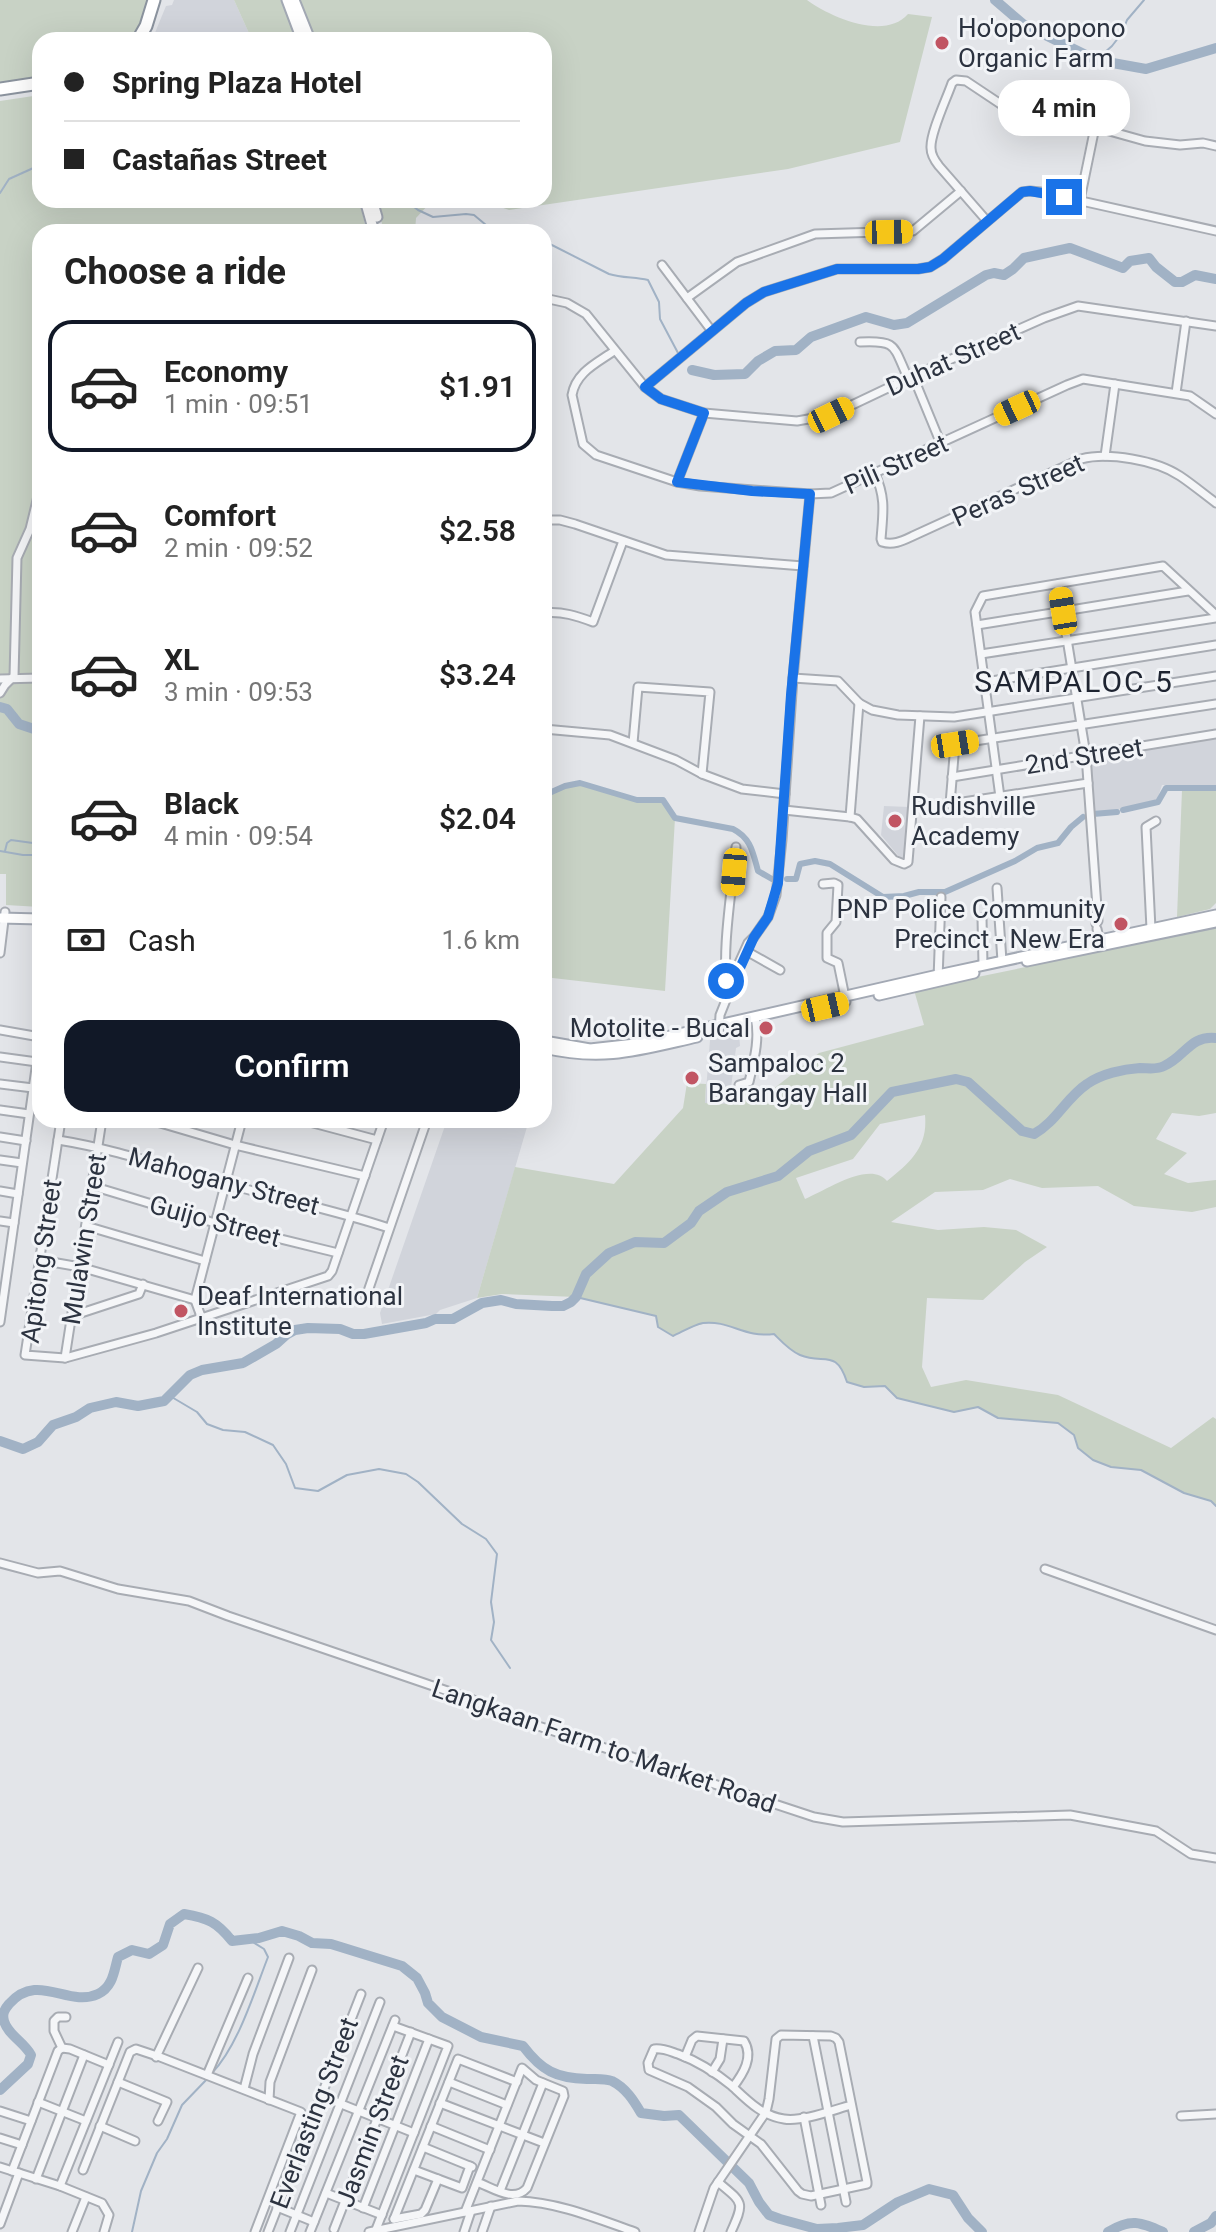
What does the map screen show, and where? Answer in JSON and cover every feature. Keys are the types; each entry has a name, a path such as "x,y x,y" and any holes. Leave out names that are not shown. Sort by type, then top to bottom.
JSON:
{"highway":[{"path":"143,32 154,0"},
{"path":"151,32 162,0"},
{"path":"0,89 32,84"},
{"path":"0,96 32,91"}],"main road":[{"path":"287,0 299,32"},
{"path":"294,0 307,32"},
{"path":"2,915 32,913"},
{"path":"2,915 32,918"},
{"path":"938,978 1099,931 1168,928 1216,915"},
{"path":"552,1043 576,1048 609,1048 719,1028 938,978 1099,931 1216,922"},
{"path":"552,1049 583,1055 614,1055 719,1028"}],"street":[{"path":"987,221 933,158 931,148 952,83 956,80 966,81 1021,114 1095,127 1145,141 1216,146"},
{"path":"1080,200 1095,127"},
{"path":"687,298 737,262 815,234 913,231 961,191"},
{"path":"645,387 755,296 837,269 930,267 1016,196 1030,191 1216,231"},
{"path":"662,265 711,330"},
{"name":"Duhat Street","path":"552,300 567,303 586,314 645,387 661,399 704,413 797,421 831,415 910,377 1078,306 1216,326"},
{"path":"1176,393 1186,321"},
{"path":"860,342 881,341 894,347 941,444"},
{"name":"Pili Street","path":"614,351 583,372 573,389 583,444 596,455 677,482 712,487 831,493 1076,381 1089,379 1176,393 1196,399 1216,414"},
{"path":"1105,456 1115,384"},
{"path":"677,482 704,413"},
{"name":"Peras Street","path":"875,474 884,500 881,539 882,542 895,544 1081,459 1105,456 1161,466 1216,503"},
{"path":"719,1028 720,1015 731,986 754,937 768,917 778,883 810,494"},
{"path":"552,520 666,555 803,566"},
{"path":"14,677 17,558 32,521"},
{"path":"552,612 573,614 593,622 623,541"},
{"path":"1000,797 975,612 983,596 1163,566 1216,616"},
{"path":"1058,584 1086,755 1099,931"},
{"path":"977,625 1188,591"},
{"path":"981,654 1216,616"},
{"path":"985,682 1216,645"},
{"path":"793,678 838,681 859,703 885,714 954,717 1216,676"},
{"path":"1,686 14,677 32,678"},
{"path":"633,743 638,687 710,692 702,774"},
{"path":"850,817 859,703"},
{"path":"1088,783 950,804 955,744 1216,704"},
{"path":"784,810 850,817 863,824 894,860 904,864 909,859 920,716"},
{"path":"552,730 610,735 742,789 785,794"},
{"name":"2nd Street","path":"952,777 1216,734"},
{"path":"1151,929 1146,827 1156,821"},
{"path":"731,986 726,981 727,949 736,847"},
{"path":"823,884 838,885 836,922 827,933 827,958 838,963 845,999"},
{"path":"997,888 1002,961"},
{"path":"938,978 941,897"},
{"path":"0,953 2,915"},
{"path":"982,918 983,965"},
{"path":"731,986 744,950 754,937"},
{"path":"748,952 780,970"},
{"path":"739,1085 749,1082 756,1050 756,1020"},
{"path":"0,1030 32,1036"},
{"path":"0,1057 32,1061"},
{"path":"0,1084 32,1088"},
{"path":"0,1322 3,1276 10,1250 32,1094"},
{"path":"0,1110 29,1114"},
{"name":"Apitong Street","path":"60,1128 25,1355 65,1358 202,1319 323,1279 332,1271 381,1128"},
{"name":"Mulawin Street","path":"65,1358 101,1128"},
{"path":"177,1128 365,1176"},
{"path":"202,1319 195,1300 240,1128"},
{"path":"332,1128 377,1140"},
{"path":"366,1297 424,1128"},
{"path":"0,1137 26,1141"},
{"name":"Mahogany Street","path":"58,1140 98,1147 389,1228"},
{"path":"0,1160 22,1163"},
{"name":"Guijo Street","path":"92,1186 215,1223 338,1253"},
{"path":"0,1191 18,1194"},
{"path":"0,1221 14,1223"},
{"path":"86,1226 205,1261"},
{"path":"0,1249 10,1250"},
{"path":"40,1260 80,1267 195,1300"},
{"path":"72,1316 139,1294 143,1284"},
{"name":"Langkaan Farm to Market Road","path":"0,1563 38,1573 60,1571 118,1589 198,1603 471,1699 499,1713 814,1817 843,1822 1070,1815 1156,1831 1191,1854 1216,1858"},
{"path":"1045,1569 1216,1630"},
{"path":"244,2089 253,2054 289,1958"},
{"path":"156,2057 198,1968"},
{"path":"269,2100 270,2082 312,1970"},
{"path":"207,2075 248,1978"},
{"name":"Everlasting Street","path":"268,2232 361,1994"},
{"path":"290,2232 380,2002"},
{"path":"62,2048 53,2026 58,2017 66,2017"},
{"path":"310,2232 394,2023 448,2046 373,2231"},
{"name":"Jasmin Street","path":"334,2229 411,2032"},
{"path":"699,2232 718,2182 751,2137 766,2112 776,2039 781,2035 831,2036 839,2042 867,2184 807,2195 798,2191 761,2144 751,2137 733,2124 700,2094 653,2073 648,2066 654,2049 685,2057 712,2072 751,2104 766,2112 783,2119 851,2105"},
{"path":"813,2036 846,2202"},
{"path":"685,2057 694,2037 744,2041 748,2047 746,2066 733,2087"},
{"path":"363,2208 429,2039"},
{"path":"712,2072 720,2059 723,2039"},
{"path":"60,2186 118,2042"},
{"path":"0,2222 10,2197 22,2145 58,2051 70,2049 109,2065"},
{"path":"83,2170 118,2082 136,2049 300,2111 255,2232"},
{"path":"36,2179 84,2055"},
{"path":"438,2179 421,2214 394,2219 458,2059 517,2082"},
{"path":"464,2232 477,2182 522,2068 564,2093 527,2188 521,2195 514,2197 477,2182"},
{"path":"118,2082 167,2102 158,2121"},
{"path":"449,2082 507,2105"},
{"path":"500,2191 543,2083"},
{"path":"321,2096 414,2133"},
{"path":"38,2102 86,2121"},
{"path":"440,2103 544,2143"},
{"path":"0,2111 31,2121"},
{"path":"1181,2116 1216,2114"},
{"path":"804,2117 821,2205"},
{"path":"100,2126 135,2141"},
{"path":"431,2126 490,2150"},
{"path":"0,2138 22,2145"},
{"path":"423,2147 482,2170"},
{"path":"414,2170 462,2188 470,2166"},
{"path":"0,2167 102,2203 107,2210 108,2223 104,2232"},
{"path":"718,2182 741,2205 731,2232"},
{"path":"326,2193 382,2215"},
{"path":"0,2194 10,2197"},
{"path":"72,2232 86,2197"},
{"path":"373,2231 491,2206 530,2202 577,2211 635,2232"},
{"path":"482,2232 491,2206"},
{"path":"277,2207 314,2222"}],"shaded area":[{"path":"0,0 148,0 134,32 32,32 32,79 0,85"},
{"path":"174,0 234,0 248,32 155,32 166,6 172,5"},
{"path":"234,0 281,0 294,32 248,32"},
{"path":"299,0 807,0 843,19 872,26 898,22 908,14 932,17 900,142 788,169 552,204 552,32 312,32"},
{"path":"32,96 32,208 361,208 365,224 32,224 32,907 6,905 6,874 0,874 0,101"},
{"path":"378,208 425,208 416,218 416,224 382,224"},
{"path":"1216,739 1216,785 1162,785 1157,800 1094,812 1090,758"},
{"path":"580,783 637,800 663,800 675,818 665,991 552,978 552,792"},
{"path":"1182,790 1216,791 1216,903 1210,909 1177,917"},
{"name":"Rudishville Academy","path":"884,806 909,807 904,859 881,835"},
{"path":"1216,928 1216,1113 1199,1116 1172,1113 1156,1139 1187,1153 1164,1174 1188,1183 1216,1180 1216,1207 1192,1212 1134,1206 1098,1186 1042,1188 1010,1179 983,1190 935,1192 891,1222 938,1230 984,1227 1016,1230 1047,1247 1025,1262 983,1300 927,1298 922,1367 931,1387 966,1380 1058,1395 1171,1448 1213,1417 1216,1419 1216,1506 1141,1470 1111,1467 1093,1460 1078,1448 1074,1435 1058,1423 998,1418 978,1407 954,1412 897,1398 885,1386 864,1387 847,1382 834,1361 800,1355 774,1334 753,1334 710,1323 673,1336 658,1327 656,1316 576,1297 502,1294 477,1298 515,1167 614,1184 683,1108 687,1083 706,1084 705,1103 730,1104 772,1090 819,1053 924,1025 914,990","holes":["925,1115 925,1126 916,1153 887,1181 879,1175 859,1175 805,1199 796,1178 853,1159 880,1124"]},
{"path":"739,1033 740,1046 736,1048 729,1104 705,1103 710,1040"},
{"path":"444,1128 527,1128 477,1298 436,1314 382,1324 380,1313"}],"waterway":[{"path":"995,0 1023,24 1096,60 1146,69 1216,48"},
{"path":"1096,60 1112,46 1127,20 1144,0"},
{"path":"0,193 9,179 32,169"},
{"path":"415,208 433,217 474,215 485,224"},
{"path":"552,245 609,274 648,280 659,302 660,319 678,353"},
{"path":"692,370 714,375 745,374 758,361 775,351 796,350 811,337 866,317 894,325 907,323 986,275 1004,275 1024,258 1070,248 1123,268 1130,261 1149,258 1175,282 1195,275 1216,279"},
{"path":"0,707 7,709 19,724 32,728"},
{"path":"552,792 580,783 637,800 663,800 675,818 733,829 739,833 750,847 758,871 772,879"},
{"path":"1123,810 1158,802 1166,788 1216,788"},
{"path":"1093,814 1117,812"},
{"path":"787,879 796,879 800,864 815,861 830,864 883,897 945,892 1037,848 1058,843 1083,817"},
{"path":"5,851 11,840 32,843"},
{"path":"0,851 32,855"},
{"path":"0,1441 23,1449 38,1442 53,1425 90,1408 116,1402 138,1406 164,1401 190,1375 243,1363 295,1330 340,1329 364,1334 435,1319 453,1319 482,1303 501,1300 516,1304 563,1306 576,1297 586,1274 609,1253 635,1242 664,1243 691,1223 699,1211 727,1192 778,1176 809,1151 851,1135 892,1092 956,1079 968,1082 1022,1131 1034,1134 1093,1080 1119,1071 1161,1067 1194,1043 1216,1038"},
{"path":"576,1297 656,1316 658,1327 673,1336 703,1323 721,1324 754,1334 774,1334 800,1355 834,1361 847,1382 864,1387 885,1386 897,1398 954,1412 978,1407 998,1418 1058,1423 1074,1435 1078,1448 1093,1460 1111,1467 1141,1470 1216,1506"},
{"path":"170,1396 197,1412 207,1424 223,1430 245,1432 273,1445 286,1464 295,1488 318,1491 347,1475 379,1469 406,1474 418,1482 462,1524 486,1539 497,1554 491,1602 494,1622 491,1640 510,1668"},
{"path":"0,2090 28,2064 31,2055 6,2026 3,2014 9,2004 31,1990 76,1997 98,1994 110,1983 118,1957 132,1950 149,1954 163,1945 170,1924 184,1914 211,1922 232,1941 282,1931 312,1943 331,1944 402,1966 417,1978 428,2003 442,2017 481,2037 523,2046 550,2072 612,2081 625,2091 641,2113 679,2115 749,2183 769,2215 817,2229 863,2225 898,2202 929,2189 953,2195 982,2232"},
{"path":"212,2073 230,2049 268,1957 264,1949 248,1939"},
{"path":"132,2232 141,2191 157,2153 167,2139 182,2105 208,2078"},
{"path":"1194,2232 1211,2223 1216,2216"},
{"path":"1108,2232 1129,2223 1163,2232"}],"place":[{"name":"Ho'oponopono Organic Farm","path":"942,43"},
{"name":"Rudishville Academy","path":"895,821"},
{"name":"PNP Police Community Precinct - New Era","path":"1121,924"},
{"name":"Motolite - Bucal","path":"766,1028"},
{"name":"Sampaloc 2 Barangay Hall","path":"692,1078"},
{"name":"Deaf International Institute","path":"181,1311"}],"district":[{"name":"SAMPALOC 5","path":"1074,681"}],"route":[{"path":"726,981 730,990 776,895 810,494 677,482 704,413 661,399 645,387 755,296 837,269 930,267 1022,192 1064,197"}]}
